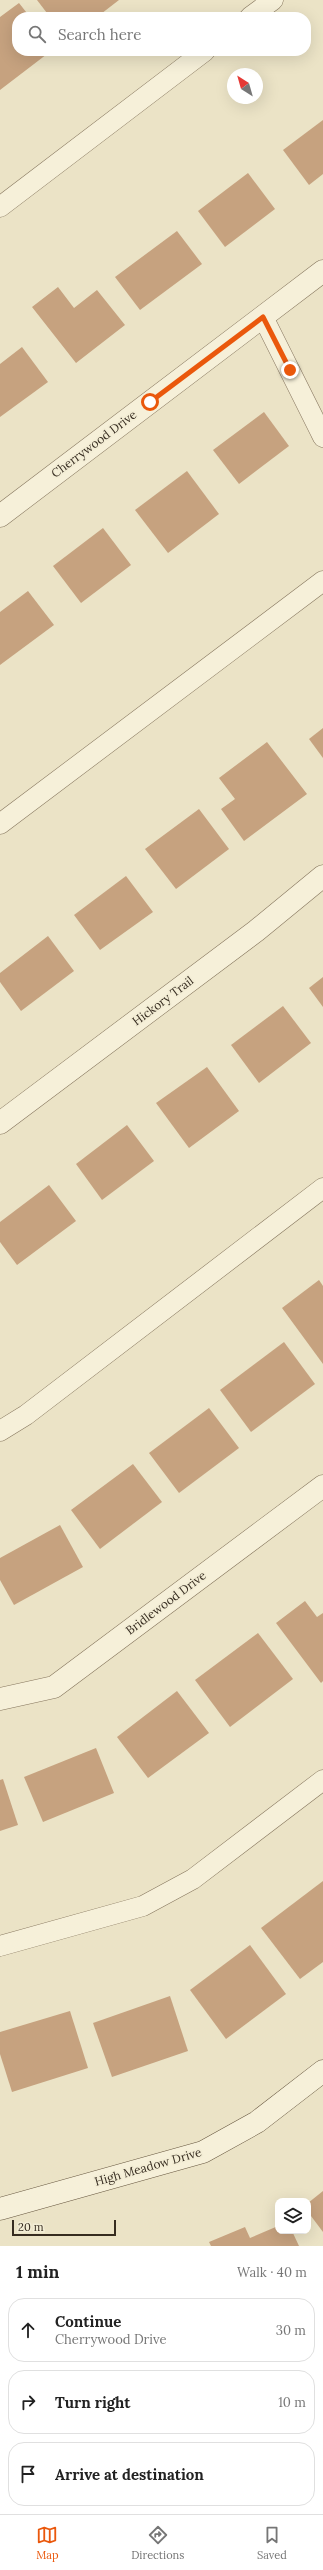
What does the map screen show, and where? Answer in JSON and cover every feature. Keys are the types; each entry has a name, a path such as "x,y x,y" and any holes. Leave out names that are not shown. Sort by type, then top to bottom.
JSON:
{"street":[{"name":"Cherrywood Drive","path":"0,516 323,271"},
{"name":"Hickory Trail","path":"0,1123 256,931 323,876"},
{"name":"Bridlewood Drive","path":"0,1699 54,1687 323,1486"},
{"name":"High Meadow Drive","path":"0,2208 203,2152 256,2122 323,2071"}],"lane":[{"path":"257,12 273,0"},
{"path":"0,207 199,56"},
{"path":"263,317 323,437"},
{"path":"0,824 323,581"},
{"path":"0,1431 26,1414 323,1188"},
{"path":"0,1946 143,1906 193,1879 323,1780"}],"building":[{"path":"37,0 119,0 103,12 46,12"},
{"path":"19,3 26,12 12,12 12,56 44,56 0,90 0,17"},
{"path":"323,120 323,174 309,185 283,150"},
{"path":"248,173 275,209 225,247 198,211"},
{"path":"177,231 202,264 140,310 115,277"},
{"path":"58,287 74,308 97,290 125,325 76,363 32,307"},
{"path":"22,347 48,382 0,417 0,364"},
{"path":"264,412 289,446 239,484 213,450"},
{"path":"187,471 219,514 168,553 135,510"},
{"path":"103,528 131,565 81,603 53,566"},
{"path":"28,591 54,625 0,665 0,612"},
{"path":"323,728 323,758 309,739"},
{"path":"267,742 307,794 244,841 221,809 235,799 219,778"},
{"path":"199,809 229,849 176,889 145,849"},
{"path":"126,876 153,912 100,950 74,915"},
{"path":"48,936 74,971 21,1011 0,982 0,973"},
{"path":"323,977 323,1007 309,988"},
{"path":"283,1006 311,1043 259,1083 231,1045"},
{"path":"207,1067 239,1111 189,1148 156,1103"},
{"path":"127,1125 154,1161 102,1200 76,1164"},
{"path":"49,1185 76,1221 17,1265 0,1242 0,1222"},
{"path":"319,1280 323,1286 323,1364 282,1308"},
{"path":"284,1342 315,1384 251,1432 220,1390"},
{"path":"209,1408 239,1448 179,1493 149,1453"},
{"path":"133,1464 162,1502 100,1549 71,1510"},
{"path":"60,1525 83,1567 14,1605 0,1580 0,1558"},
{"path":"305,1601 317,1617 323,1613 323,1681 321,1683 276,1623"},
{"path":"258,1633 293,1679 230,1727 195,1680"},
{"path":"177,1691 209,1733 148,1778 117,1737"},
{"path":"96,1748 114,1793 43,1822 24,1777"},
{"path":"3,1779 18,1825 0,1831 0,1780"},
{"path":"323,1881 323,1962 300,1979 261,1928"},
{"path":"250,1945 286,1994 226,2039 190,1990"},
{"path":"170,1996 188,2051 112,2077 93,2023"},
{"path":"70,2011 88,2068 12,2092 0,2054 0,2032"},
{"path":"323,2191 323,2232 311,2216 311,2201"},
{"path":"245,2227 250,2238 275,2227 275,2234 293,2234 299,2246 211,2246 209,2242"}],"route":[{"path":"150,402 263,317 290,370"}]}
